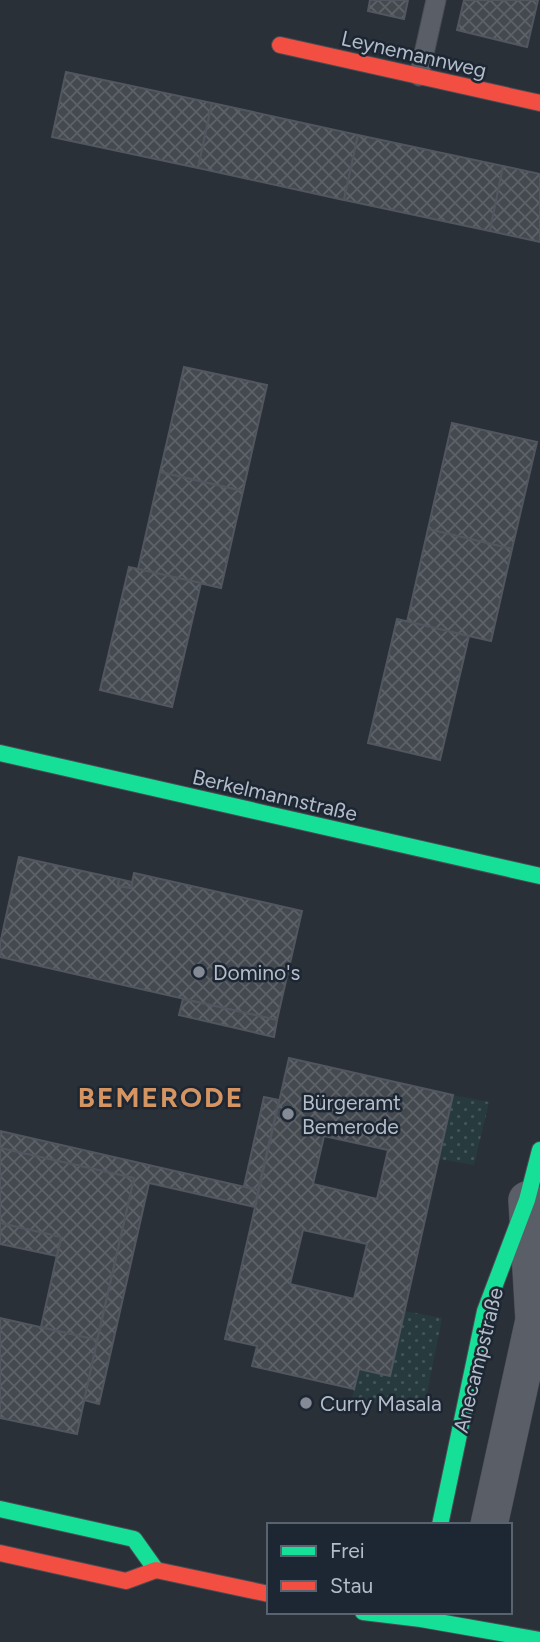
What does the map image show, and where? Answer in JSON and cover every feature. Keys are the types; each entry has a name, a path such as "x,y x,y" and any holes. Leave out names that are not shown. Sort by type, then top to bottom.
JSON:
{"street":[{"name":"Leynemannweg","path":"279,45 540,103"},
{"name":"Berkelmannstraße","path":"0,753 540,876"},
{"name":"Anecampstraße","path":"440,1523 485,1311 527,1200 540,1150"},
{"name":"Anecampstraße","path":"489,1523 534,1320 527,1200"},
{"path":"0,1509 134,1539 156,1570"},
{"path":"0,1553 127,1581 156,1570 267,1594"},
{"path":"378,1614 540,1640"}],"lane":[{"path":"419,76 436,0"}],"green space":[{"path":"453,1095 489,1102 474,1165 439,1159"},
{"path":"405,1311 442,1318 423,1413 352,1398 359,1369 390,1375"}],"building":[{"path":"370,0 408,0 404,19 368,11"},
{"path":"464,0 538,0 527,47 457,30"},
{"path":"66,72 212,103 198,168 52,137"},
{"path":"212,103 358,135 344,200 198,168"},
{"path":"358,135 503,166 490,231 344,200"},
{"path":"503,166 540,174 540,242 490,231"},
{"path":"184,367 267,385 243,491 160,472"},
{"path":"452,423 537,442 512,549 428,529"},
{"path":"160,472 243,491 221,588 138,569"},
{"path":"428,529 512,549 491,641 407,622"},
{"path":"129,567 201,583 172,707 100,690"},
{"path":"397,619 469,636 440,760 368,743"},
{"path":"19,857 119,879 118,886 131,888 134,873 302,911 277,1020 0,957 0,944"},
{"path":"119,879 132,882 131,888 118,886"},
{"path":"183,999 277,1020 274,1037 179,1015"},
{"path":"289,1058 453,1095 390,1376 359,1369 354,1389 252,1366 257,1346 225,1339","holes":["324,1136 388,1150 377,1199 313,1184","303,1230 367,1244 354,1299 290,1284"]},
{"path":"264,1097 279,1100 258,1190 244,1186"},
{"path":"0,1131 258,1190 255,1207 149,1183 99,1404 84,1400 134,1178 0,1148"},
{"path":"0,1148 134,1178 97,1340 41,1327 61,1237 0,1223"},
{"path":"0,1223 61,1237 57,1256 0,1244"},
{"path":"0,1318 97,1340 77,1434 0,1418"}],"traffic: fast":[{"path":"0,753 540,876"},
{"path":"440,1523 485,1311 527,1200 540,1150"},
{"path":"0,1509 134,1539 156,1570"},
{"path":"380,1614 540,1640"}],"traffic: jam":[{"path":"280,45 540,103"},
{"path":"0,1553 126,1581 156,1570 267,1594"}],"place":[{"name":"Domino's","path":"199,972"},
{"name":"Bürgeramt Bemerode","path":"288,1114"},
{"name":"Curry Masala","path":"306,1403"}],"district":[{"name":"BEMERODE","path":"161,1097"}]}
